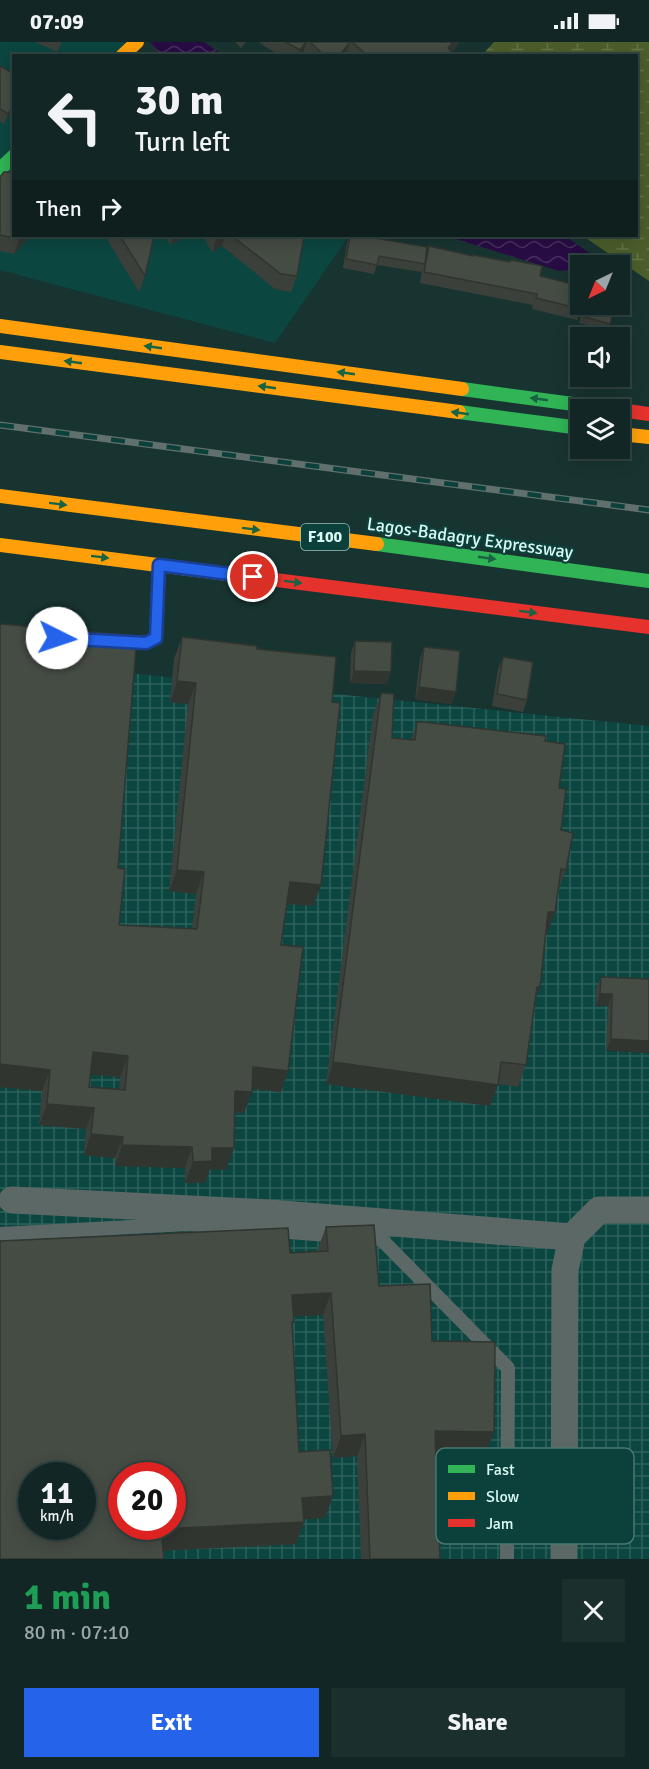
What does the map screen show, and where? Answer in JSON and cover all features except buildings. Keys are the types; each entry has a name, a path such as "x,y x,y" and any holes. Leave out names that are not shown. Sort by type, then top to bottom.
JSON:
{"main road":[{"path":"0,169 12,158"},
{"path":"0,326 570,403"},
{"path":"0,352 570,427"},
{"path":"630,411 649,414"},
{"path":"630,435 649,437"},
{"name":"Lagos-Badagry Expressway","path":"0,496 443,552 649,581"},
{"path":"0,545 649,627"}],"street":[{"path":"12,1200 258,1213 572,1237"},
{"path":"564,1448 565,1270 572,1237 599,1210 649,1210"},
{"path":"564,1544 564,1559"}],"lane":[{"path":"112,42 129,50"},
{"path":"102,640 146,643 156,638 159,565"},
{"path":"0,1234 187,1224 381,1239 508,1368 508,1448"},
{"path":"507,1544 507,1559"}],"shaded area":[{"path":"0,42 122,42 137,54 12,54 12,237 348,237 275,343 0,270"},
{"path":"0,660 649,726 649,1559 0,1559"}],"green space":[{"path":"494,42 649,42 649,281 630,268 630,255 611,255 584,237 638,237 638,54 483,54"}],"water":[{"path":"150,42 204,42 222,54 160,54"},
{"path":"449,237 566,237 593,255 570,255 570,270 559,271"}],"railway":[{"path":"0,425 649,510"}],"traffic: fast":[{"path":"0,169 12,158"},
{"path":"462,389 570,404"},
{"path":"459,412 570,427"},
{"path":"377,544 649,581"}],"traffic: slow":[{"path":"124,54 137,42"},
{"path":"0,326 462,389"},
{"path":"0,352 459,412"},
{"path":"630,435 649,437"},
{"path":"0,496 377,544"},
{"path":"0,545 244,576"}],"traffic: jam":[{"path":"630,411 649,414"},
{"path":"244,576 649,627"}],"route":[{"path":"57,638 146,643 156,638 159,565 253,577"}]}
